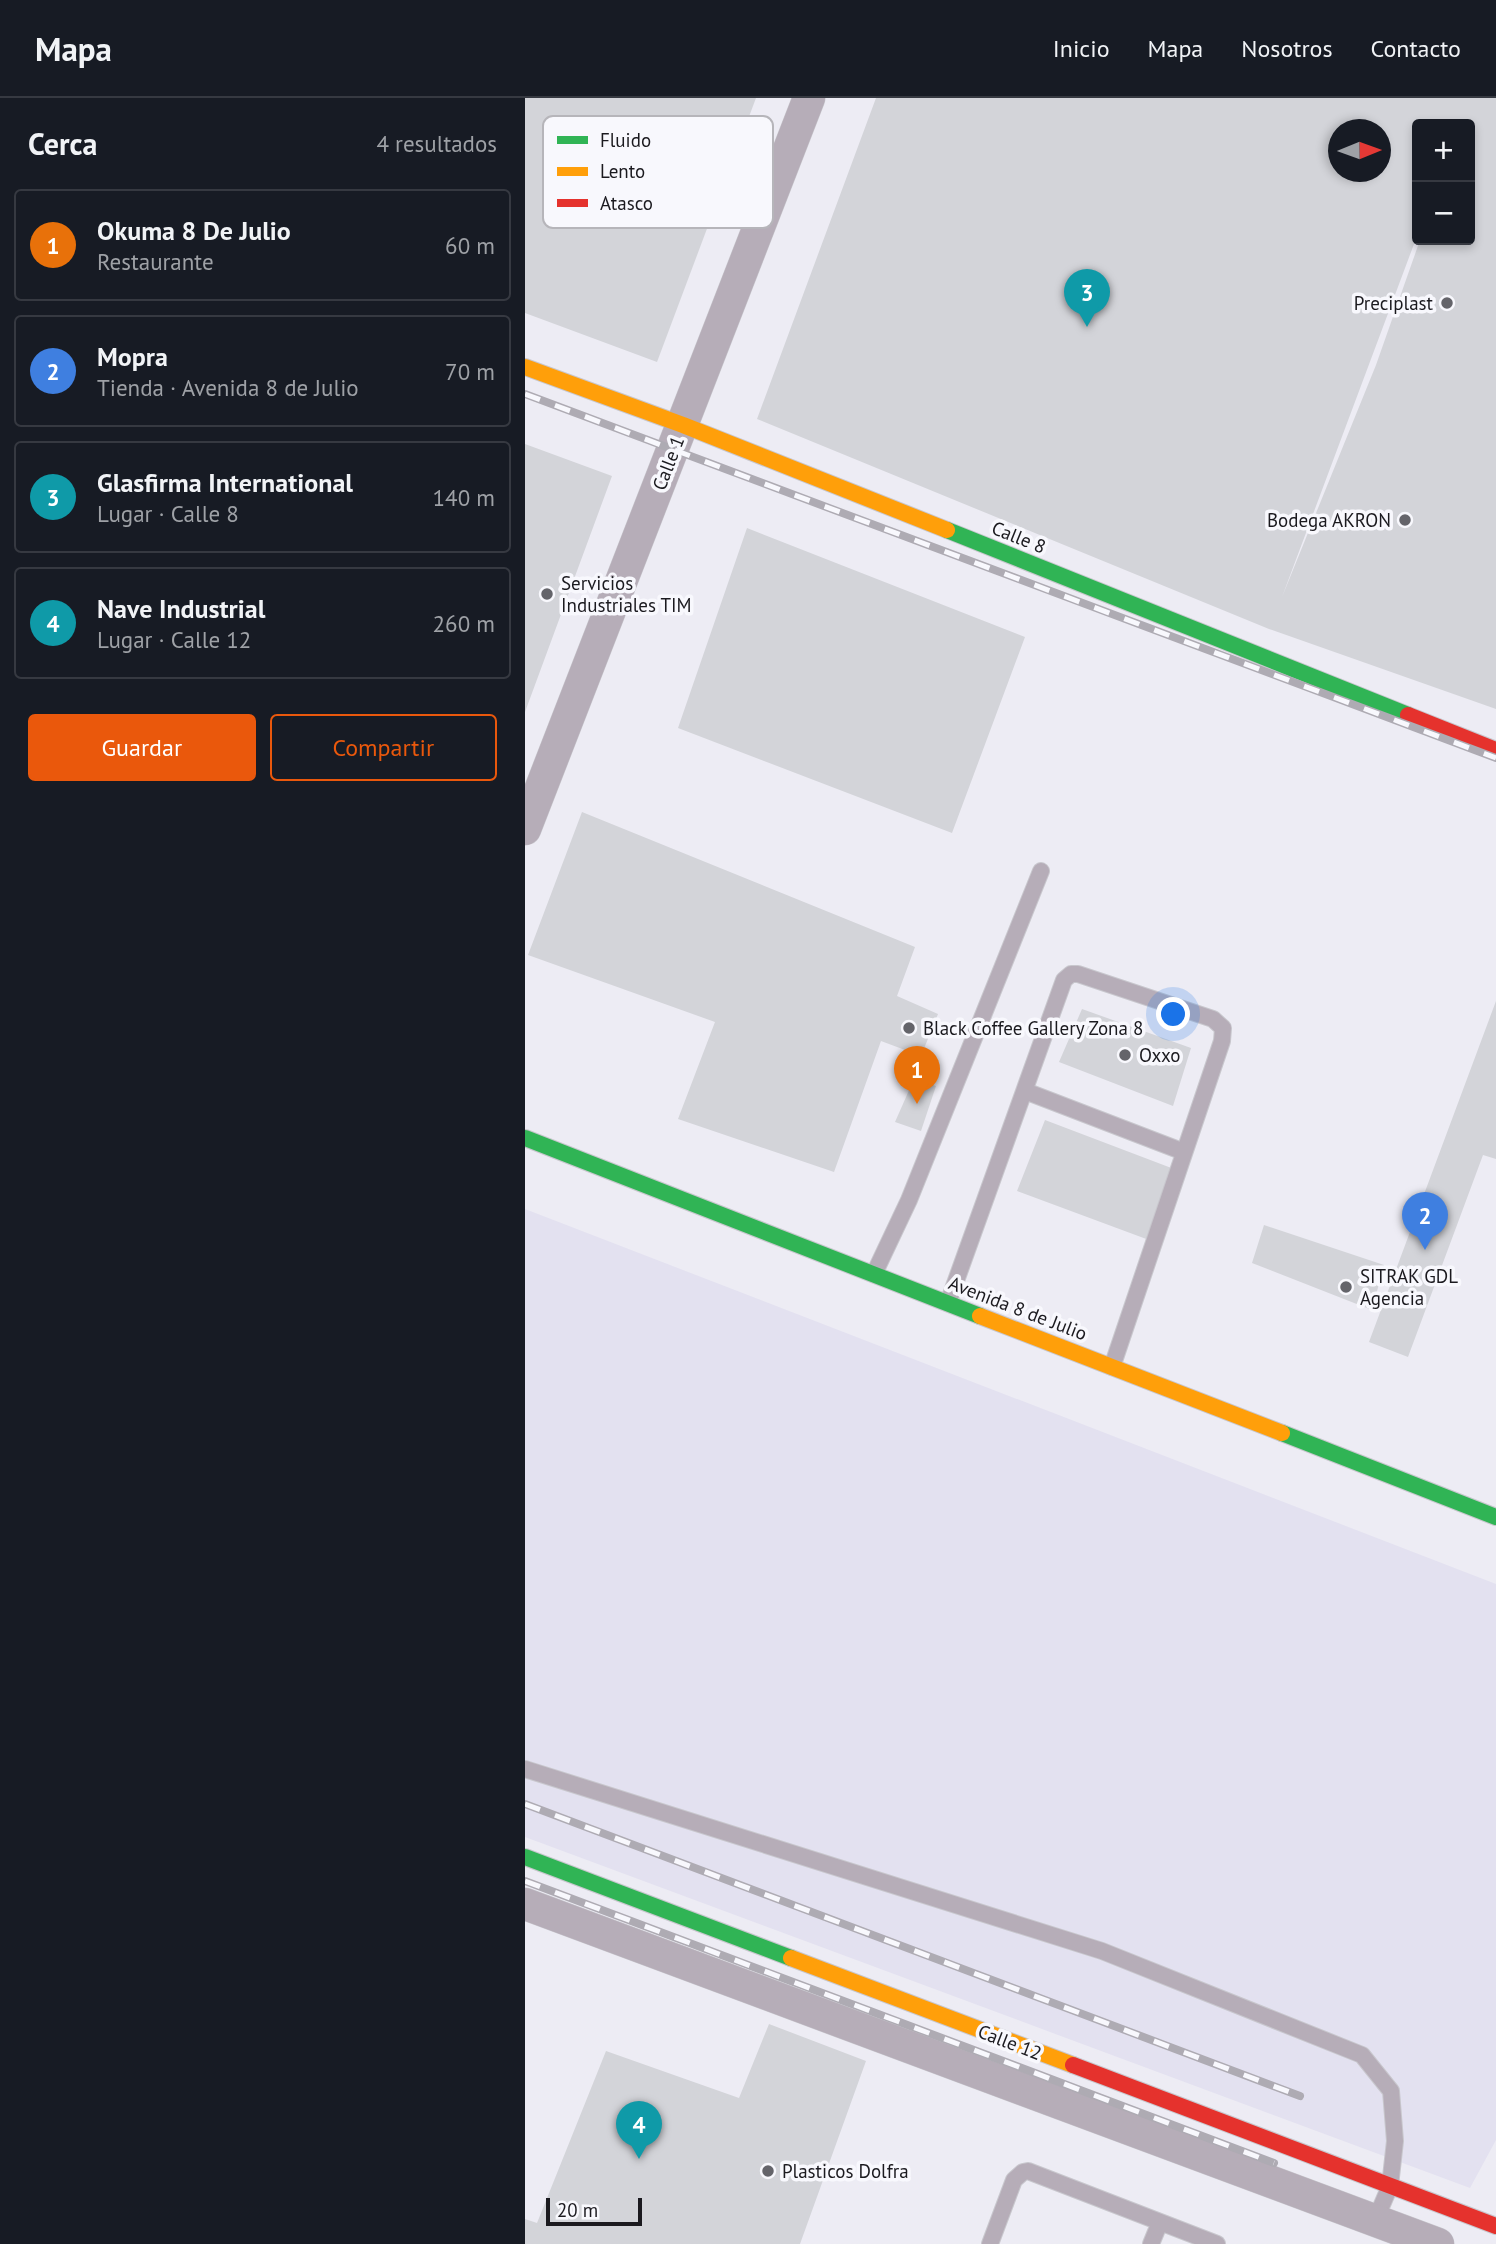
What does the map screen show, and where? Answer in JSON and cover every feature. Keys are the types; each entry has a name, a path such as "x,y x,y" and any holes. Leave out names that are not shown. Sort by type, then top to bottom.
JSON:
{"street":[{"name":"Calle 1","path":"773,191 809,98"},
{"name":"Calle 1","path":"525,829 759,228"},
{"name":"Calle 8","path":"525,366 683,425 1496,750"},
{"name":"Avenida 8 de Julio","path":"525,1138 1496,1517"},
{"name":"Calle 12","path":"525,1857 1390,2186 1442,2232"},
{"name":"Calle 12","path":"525,1904 1375,2221 1442,2232 1496,2226"}],"lane":[{"path":"874,1275 914,1188 1041,871"},
{"path":"948,1303 1060,986 1071,974 1086,976 1213,1019 1223,1028 1224,1035 1112,1367"},
{"path":"1025,1091 1184,1152"},
{"path":"525,1769 1102,1951 1362,2054 1391,2091 1395,2141 1390,2186 1375,2221"},
{"path":"990,2244 1014,2180 1028,2171 1217,2244"},
{"path":"1151,2244 1160,2222"}],"shaded area":[{"path":"525,1209 1496,1584 1496,2140 1470,2188 525,1837"}],"building":[{"path":"525,98 756,98 749,116 543,116 543,228 707,228 657,362 525,313"},
{"path":"876,98 1496,98 1496,709 1269,629 757,419","holes":["1412,119 1475,119 1475,245 1418,245 1376,365 1282,597 1414,245"]},
{"name":"Servicios Industriales TIM","path":"525,444 612,476 525,712"},
{"path":"747,528 1025,637 952,833 678,728"},
{"path":"582,812 915,947 897,996 938,1014 921,1056 881,1041 834,1172 678,1119 715,1022 528,955"},
{"path":"1496,1001 1496,1159 1483,1155 1408,1357 1369,1342"},
{"name":"Oxxo","path":"1082,1009 1191,1048 1173,1106 1059,1062"},
{"path":"914,1079 936,1086 921,1131 895,1122"},
{"path":"1045,1120 1174,1169 1149,1240 1017,1191"},
{"name":"SITRAK GDL Agencia","path":"1264,1225 1384,1265 1372,1310 1252,1263"},
{"path":"769,2024 866,2061 800,2244 525,2244 525,2219 537,2223 606,2051 739,2098"}],"railway":[{"path":"525,394 1496,758"},
{"path":"525,1804 1300,2096"},
{"path":"525,1881 1274,2163"}],"traffic: fast":[{"path":"947,530 1408,715"},
{"path":"525,1138 980,1316"},
{"path":"1282,1433 1496,1517"},
{"path":"525,1857 791,1958"}],"traffic: slow":[{"path":"525,367 683,425 947,530"},
{"path":"980,1316 1282,1433"},
{"path":"791,1958 1073,2065"}],"traffic: jam":[{"path":"1408,715 1496,750"},
{"path":"1073,2065 1496,2226"}],"place":[{"name":"Preciplast","path":"1447,303"},
{"name":"Glasfirma International","path":"1087,327"},
{"name":"Bodega AKRON","path":"1405,520"},
{"name":"Servicios Industriales TIM","path":"547,594"},
{"name":"Black Coffee Gallery Zona 8","path":"909,1028"},
{"name":"Oxxo","path":"1125,1055"},
{"name":"Okuma 8 De Julio","path":"917,1104"},
{"name":"Mopra","path":"1425,1250"},
{"name":"SITRAK GDL Agencia","path":"1346,1287"},
{"name":"Nave Industrial","path":"639,2159"},
{"name":"Plasticos Dolfra","path":"768,2171"}]}
